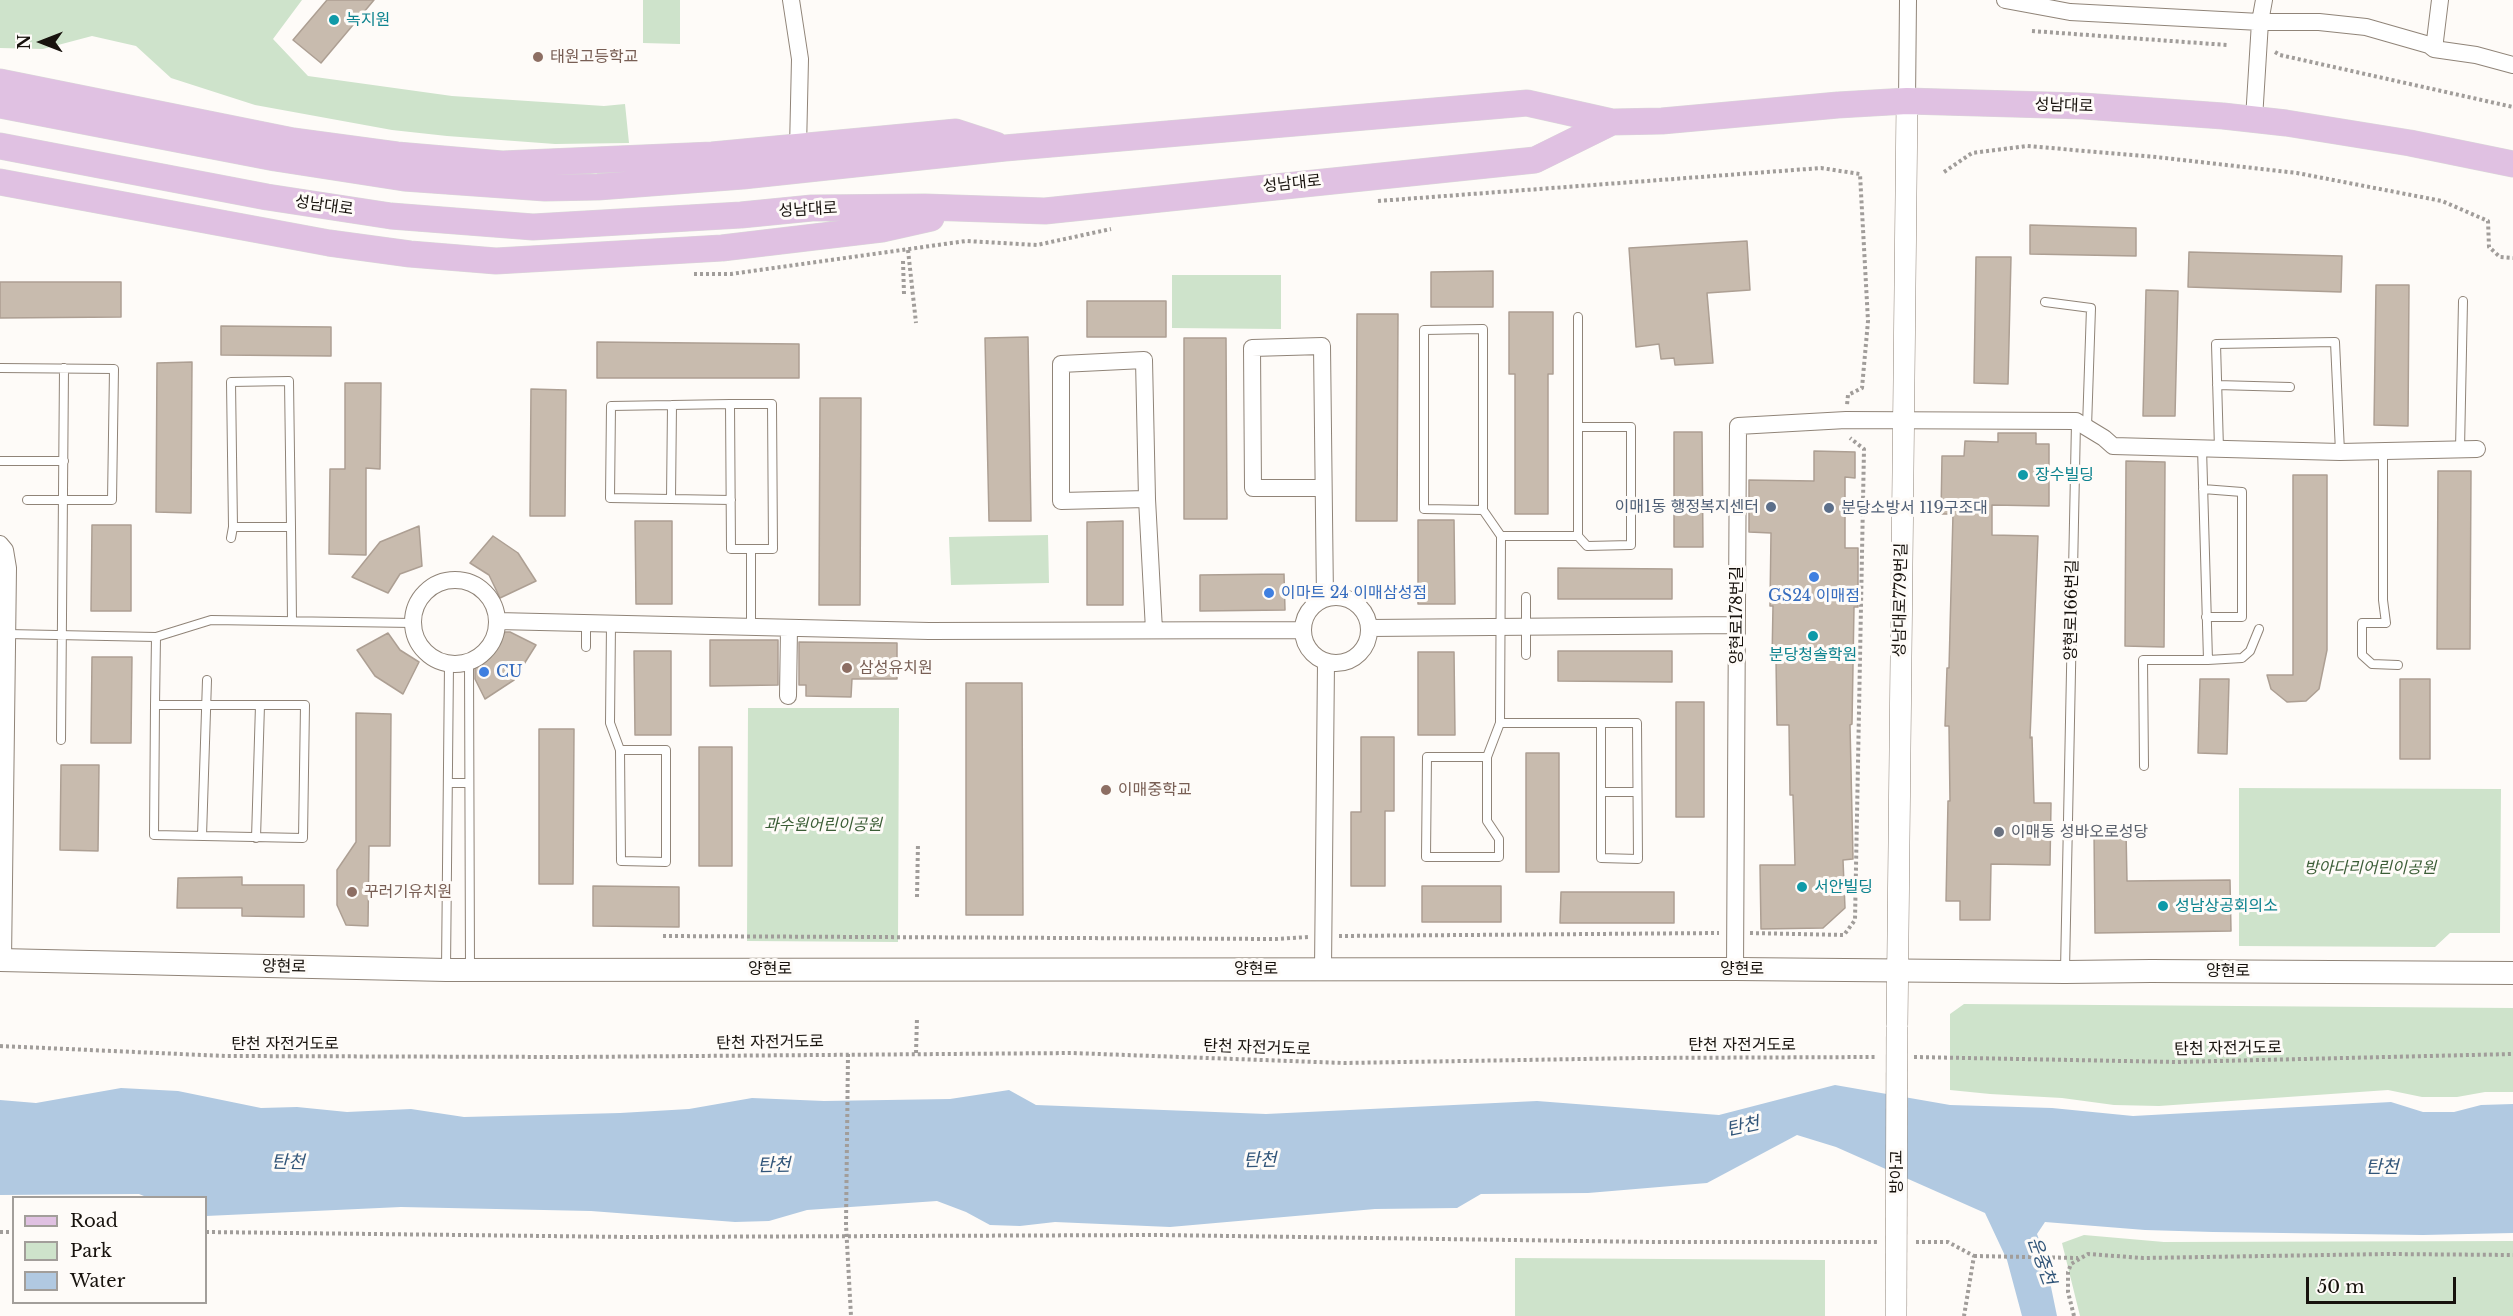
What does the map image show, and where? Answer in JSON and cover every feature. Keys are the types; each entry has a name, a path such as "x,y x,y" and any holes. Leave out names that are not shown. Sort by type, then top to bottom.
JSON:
{"main road":[{"path":"0,82 293,141 502,164 712,155 956,132 1005,148"},
{"name":"성남대로","path":"0,105 275,158 404,178 545,188 598,187 743,176 1005,148 1527,103 1612,122 1662,121 1907,101 2083,106 2254,119 2410,143 2513,164"},
{"name":"성남대로","path":"0,146 267,197 391,216 533,227 741,215 812,208 925,207 1045,211 1535,160 1612,122"},
{"path":"0,182 329,243 496,261 722,248 882,229 972,209"},
{"name":"양현로","path":"1,960 446,970 1735,969 2513,973"}],"street":[{"path":"791,0 800,59 798,148"},
{"path":"1907,101 1908,0"},
{"path":"2005,0 2070,12 2128,8 2260,22 2319,22 2366,27 2430,45 2434,49 2476,55 2513,65"},
{"path":"2254,119 2260,22 2264,0"},
{"path":"2434,49 2440,0"},
{"name":"성남대로779번길","path":"1897,1027 1907,101"},
{"path":"1323,488 1253,488 1252,348 1322,346 1324,599"},
{"path":"1147,499 1061,501 1061,364 1144,360 1147,499 1154,630"},
{"name":"양현로178번길","path":"1735,969 1738,426 1846,420 1903,422"},
{"path":"1903,422 2081,425 2113,446 2340,452 2468,449"},
{"path":"0,544 4,550 8,567 1,960"},
{"path":"455,580 473,585 489,597 495,608 497,621 495,636 488,649 469,663 449,663 435,659 424,650 416,637 413,623 415,610 421,598 430,588 442,582 455,580"},
{"path":"1341,597 1352,600 1360,608 1369,628 1368,639 1356,656 1336,663 1326,662 1309,650 1302,630 1304,618 1310,609 1324,599 1341,597"},
{"path":"497,621 929,631 1302,630"},
{"path":"1369,628 1737,625"},
{"path":"788,696 789,628"},
{"path":"1323,969 1326,662"},
{"name":"방아교","path":"1896,1316 1897,1027"}],"lane":[{"path":"2463,301 2468,449"},
{"name":"양현로166번길","path":"2045,302 2091,308 2081,425 2065,972"},
{"path":"1578,317 1578,428 1578,536 1587,546 1631,545 1631,427 1578,428"},
{"path":"1483,510 1424,509 1424,330 1483,329 1483,510 1501,536 1500,723 1487,757 1487,821 1499,838 1499,857 1426,856 1427,757 1487,757"},
{"path":"2208,660 2203,489 2211,449 2217,384 2216,344 2335,342 2340,452"},
{"path":"0,368 114,369 112,500 27,500"},
{"path":"61,740 64,368"},
{"path":"231,538 233,527 231,382 289,381 292,621"},
{"path":"2217,384 2290,387"},
{"path":"729,404 731,549 773,549 772,404 729,404 610,406 610,498 730,500"},
{"path":"671,499 672,405"},
{"path":"2383,451 2383,600 2386,623 2362,623 2362,655 2372,663 2398,665"},
{"path":"0,461 64,461"},
{"path":"2203,489 2242,492 2242,617 2206,617"},
{"path":"233,527 291,527"},
{"path":"1501,536 1578,536"},
{"path":"751,549 752,627"},
{"path":"1526,597 1526,655"},
{"path":"6,634 156,637 211,620 413,623"},
{"path":"586,623 586,647"},
{"path":"611,624 610,723 621,750 621,861 666,862 666,750 621,750"},
{"path":"2144,766 2143,660 2242,658 2250,651 2259,629"},
{"path":"155,705 305,705 303,838 154,835 155,705 156,637"},
{"path":"446,970 449,663"},
{"path":"469,663 470,970"},
{"path":"202,836 207,680"},
{"path":"256,838 260,705"},
{"path":"1500,723 1601,723 1637,723 1638,859 1601,858 1601,723"},
{"path":"448,783 469,783"},
{"path":"1601,792 1637,792"}],"path":[{"path":"2032,31 2227,45"},
{"path":"2272,50 2280,55 2513,107"},
{"path":"1944,172 1972,153 2027,146 2156,157 2297,173 2442,201 2488,221 2489,247 2500,257 2513,258"},
{"path":"1368,202 1821,168 1860,174"},
{"path":"916,323 908,250 966,241 1037,245 1117,227"},
{"path":"903,261 904,294"},
{"path":"917,897 918,843"},
{"path":"916,1053 917,1018"},
{"name":"탄천 자전거도로","path":"0,1046 236,1056 546,1057 1072,1053 1344,1063 1885,1057"},
{"path":"848,1054 846,1225 851,1316"},
{"name":"탄천 자전거도로","path":"1909,1057 2177,1062 2513,1054"},
{"path":"207,1232 629,1237 1160,1235 1653,1242 1889,1242"},
{"path":"1912,1242 1948,1242 1974,1256 2079,1258"},
{"path":"2074,1316 2067,1281 2071,1264 2088,1254 2143,1258 2387,1254 2513,1255"},
{"path":"1964,1316 1974,1256"}],"green space":[{"path":"0,0 302,0 273,39 308,76 452,96 604,106 625,104 629,143 555,144 447,136 392,130 255,105 171,78 136,46 92,36 43,49 0,48"},
{"path":"643,0 680,0 680,44 643,43"},
{"path":"1172,275 1281,275 1281,329 1172,328"},
{"path":"1048,535 1049,583 951,585 949,537"},
{"name":"과수원어린이공원","path":"748,708 899,708 898,942 747,941"},
{"name":"방아다리어린이공원","path":"2239,788 2501,789 2500,933 2450,933 2435,947 2239,946"},
{"path":"1964,1004 2513,1008 2513,1092 2485,1092 2457,1097 2422,1097 2388,1090 2159,1106 2114,1105 2062,1098 1950,1090 1950,1014"},
{"path":"2084,1235 2164,1242 2513,1241 2513,1316 2080,1316 2062,1243"},
{"path":"1515,1258 1825,1260 1825,1316 1515,1316"}],"water":[{"name":"탄천","path":"1835,1085 1950,1105 2052,1108 2133,1116 2391,1102 2423,1112 2454,1112 2481,1105 2513,1104 2513,1233 2423,1235 2213,1232 2145,1230 2045,1222 2037,1234 2044,1253 2057,1316 2022,1316 2007,1260 1985,1213 1836,1147 1797,1135 1707,1183 1588,1193 1481,1194 1457,1208 1375,1209 1170,1227 1055,1222 1020,1226 990,1225 966,1212 937,1201 807,1210 769,1221 735,1222 591,1211 401,1207 207,1216 207,1196 0,1195 0,1100 36,1103 121,1088 178,1091 261,1108 297,1107 347,1112 411,1109 464,1117 689,1109 752,1098 824,1101 950,1099 1009,1090 1036,1105 1266,1114 1537,1101 1719,1115"}],"building":[{"name":"녹지원","path":"327,0 374,0 321,63 293,40"},
{"path":"2030,225 2136,228 2136,256 2030,254"},
{"path":"1747,241 1750,290 1707,293 1713,363 1675,365 1674,358 1661,359 1659,344 1636,347 1629,248"},
{"path":"2189,252 2342,256 2341,292 2188,287"},
{"path":"1976,257 2011,257 2008,384 1974,383"},
{"path":"1493,271 1493,307 1431,307 1431,272"},
{"path":"0,282 121,282 121,317 0,318"},
{"path":"2376,285 2409,285 2408,426 2374,425"},
{"path":"2146,290 2178,291 2175,416 2143,416"},
{"path":"1087,301 1166,301 1166,337 1087,337"},
{"path":"1509,312 1553,312 1553,374 1548,374 1548,514 1515,514 1515,374 1509,374"},
{"path":"1357,314 1398,314 1397,521 1356,521"},
{"path":"221,326 331,327 331,356 221,355"},
{"path":"1028,337 1031,521 989,521 985,338"},
{"path":"1184,338 1226,338 1227,519 1184,519"},
{"path":"597,342 799,344 799,378 597,378"},
{"path":"192,362 191,513 156,512 157,363"},
{"path":"345,383 381,383 380,469 366,468 366,555 329,554 330,469 345,469"},
{"path":"531,389 566,390 565,516 530,516"},
{"path":"820,398 861,398 860,605 819,605"},
{"path":"1674,432 1702,432 1703,547 1674,547"},
{"path":"1998,433 2036,433 2036,444 2049,444 2049,506 1992,505 1992,535 2038,536 2030,738 2032,737 2034,803 2051,803 2050,865 1991,864 1990,920 1960,920 1960,901 1946,901 1948,801 1950,801 1949,726 1945,726 1947,668 1949,668 1953,514 1941,514 1942,456 1964,456 1965,441 1998,442"},
{"path":"1814,451 1855,452 1855,478 1845,477 1845,548 1858,548 1858,607 1854,607 1852,724 1850,725 1853,859 1843,860 1845,908 1823,928 1761,929 1760,865 1795,865 1793,795 1790,795 1789,725 1777,725 1776,660 1772,660 1771,533 1749,532 1749,480 1814,481"},
{"path":"2126,461 2165,462 2164,647 2125,646"},
{"path":"2438,471 2471,471 2470,649 2437,649"},
{"path":"2293,475 2327,475 2327,650 2319,689 2306,701 2287,702 2271,689 2267,675 2293,675"},
{"path":"1418,520 1454,520 1455,604 1418,604"},
{"path":"635,521 672,521 672,604 636,604"},
{"path":"1123,521 1123,605 1087,605 1087,522"},
{"path":"92,525 131,525 131,611 91,611"},
{"path":"419,526 422,566 400,574 388,593 352,577 380,542"},
{"path":"493,536 518,553 536,581 500,598 489,575 470,563"},
{"path":"1558,568 1672,569 1672,599 1558,599"},
{"path":"1284,574 1285,610 1200,611 1200,575"},
{"path":"505,632 510,632 536,645 514,680 485,699 475,679 475,667 490,657"},
{"path":"388,633 400,650 419,662 403,694 375,676 357,650"},
{"path":"710,640 778,640 778,685 710,686"},
{"name":"삼성유치원","path":"799,642 897,643 897,679 852,679 851,697 806,696 806,685 799,685"},
{"path":"634,651 671,651 671,735 635,735"},
{"path":"1558,651 1672,651 1672,682 1558,681"},
{"path":"1418,652 1454,652 1455,735 1418,735"},
{"path":"92,657 132,657 131,743 91,743"},
{"path":"2200,679 2229,679 2227,754 2198,753"},
{"path":"2400,679 2430,679 2430,759 2400,759"},
{"path":"966,683 1022,683 1023,915 966,915"},
{"path":"1676,702 1704,702 1704,817 1676,817"},
{"path":"356,713 391,714 390,846 369,846 368,926 346,925 337,905 337,870 356,842"},
{"path":"539,729 574,729 573,884 539,884"},
{"path":"1361,737 1394,737 1394,811 1385,811 1385,886 1351,886 1351,812 1361,812"},
{"path":"699,747 732,747 732,866 699,866"},
{"path":"1526,753 1559,753 1559,872 1526,872"},
{"path":"61,765 99,765 98,851 60,850"},
{"name":"성남상공회의소","path":"2094,831 2126,831 2127,881 2230,880 2231,931 2095,933"},
{"path":"242,877 242,885 304,885 304,917 242,916 242,908 177,908 178,878"},
{"path":"593,886 679,887 679,927 593,926"},
{"path":"1422,886 1501,886 1501,922 1422,922"},
{"path":"1561,892 1674,892 1674,923 1560,923"}],"place":[{"name":"녹지원","path":"334,20"},
{"name":"태원고등학교","path":"538,57"},
{"name":"장수빌딩","path":"2023,475"},
{"name":"이매1동 행정복지센터","path":"1771,507"},
{"name":"분당소방서 119구조대","path":"1829,508"},
{"name":"GS24 이매점","path":"1814,577"},
{"name":"이마트 24 이매삼성점","path":"1269,593"},
{"name":"분당청솔학원","path":"1813,636"},
{"name":"삼성유치원","path":"847,668"},
{"name":"CU","path":"484,672"},
{"name":"이매중학교","path":"1106,790"},
{"name":"이매동 성바오로성당","path":"1999,832"},
{"name":"서안빌딩","path":"1802,887"},
{"name":"꾸러기유치원","path":"352,892"},
{"name":"성남상공회의소","path":"2163,906"}],"water label":[{"name":"운중천","path":"2041,1261"}]}
